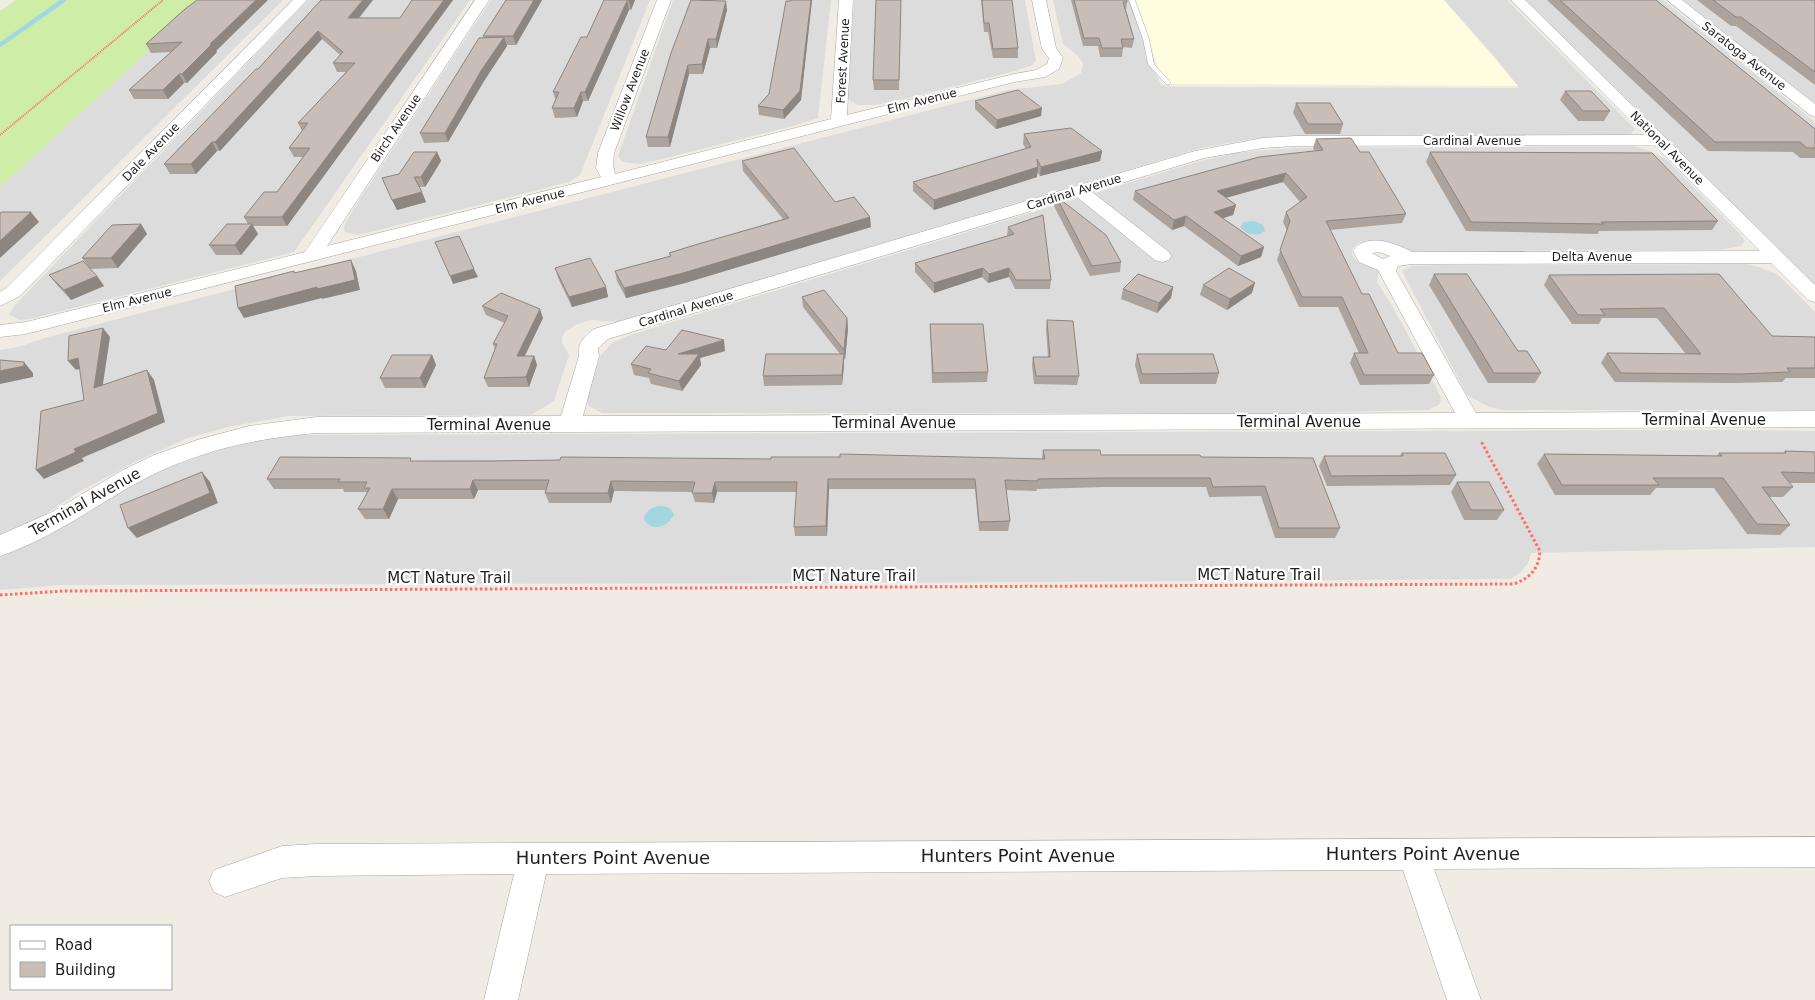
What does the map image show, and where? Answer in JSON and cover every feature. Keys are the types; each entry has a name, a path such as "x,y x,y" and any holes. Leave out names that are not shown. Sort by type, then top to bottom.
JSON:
{"street":[{"name":"Dale Avenue","path":"0,300 13,292 300,0"},
{"name":"Birch Avenue","path":"311,257 482,0"},
{"name":"Willow Avenue","path":"611,180 605,172 606,153 664,0"},
{"name":"Forest Avenue","path":"839,122 846,0"},
{"name":"Elm Avenue","path":"0,331 26,328 1014,78 1040,74 1048,71 1056,63 1056,58 1049,49 1039,0"},
{"name":"National Avenue","path":"1518,0 1815,296"},
{"name":"Saratoga Avenue","path":"1674,0 1815,112"},
{"name":"Cardinal Avenue","path":"570,424 590,356 588,348 592,341 601,334 1201,154 1263,143 1296,141 1659,140"},
{"path":"1080,190 1162,256"},
{"name":"Delta Avenue","path":"1408,258 1397,251 1377,246 1368,247 1362,251 1366,258 1388,268 1389,263 1408,258 1775,257"},
{"path":"1388,268 1387,271 1390,278 1470,421"},
{"name":"Terminal Avenue","path":"0,546 69,514 150,467 202,446 245,434 285,427 317,425 1815,419"},
{"name":"Hunters Point Avenue","path":"225,880 282,862 316,860 1815,852"},
{"path":"1413,854 1464,1000"},
{"path":"501,1000 534,858"}],"lane":[{"path":"1132,0 1146,38 1150,64 1168,83"}],"path":[{"path":"0,135 162,0"},
{"name":"MCT Nature Trail","path":"0,595 74,591 1514,584 1529,578 1534,573 1540,559 1540,551 1470,421"}],"shaded area":[{"path":"204,0 283,0 0,281 0,187"},
{"path":"308,0 470,0 294,252 30,319 19,320 9,314 15,305"},
{"path":"491,0 650,0 580,175 569,182 367,233 357,235 345,232 344,226 361,197"},
{"path":"673,0 831,0 818,118 658,160 639,164 622,162 618,156"},
{"path":"854,0 1025,0 1036,61 1032,65 1015,71 904,99 876,105 857,105 848,99"},
{"path":"1053,0 1130,0 1144,39 1149,65 1161,85 1176,87 1519,88 1495,57 1444,0 1507,0 1635,129 1631,134 1627,135 1289,136 1252,139 1201,148 618,322 590,320 576,325 565,332 562,338 562,343 569,355 554,401 531,415 288,416 228,427 188,438 137,461 77,493 42,517 0,535 0,350 18,347 48,337 1008,90 1062,84 1081,73 1083,63 1077,55 1063,44"},
{"path":"1134,0 1444,0 1518,86 1164,84"},
{"path":"1524,0 1663,0 1815,122 1815,286"},
{"path":"1681,0 1815,0 1815,105"},
{"path":"1632,146 1648,150 1666,159 1743,237 1744,242 1741,246 1718,250 1403,251 1370,243 1359,243 1352,249 1352,255 1356,260 1379,269 1377,282 1394,309 1437,389 1441,398 1439,405 1427,410 1290,413 602,413 589,406 586,399 601,355 612,343 630,335 1200,161 1235,153 1293,148"},
{"path":"1745,264 1759,267 1778,275 1815,312 1815,410 1502,410 1489,407 1467,395 1402,271 1412,266 1442,265"},
{"path":"1815,431 1815,547 1531,553 1528,563 1521,572 1511,579 60,585 0,590 0,557 57,530 128,486 152,474 205,454 262,439 300,435"}],"green space":[{"path":"16,0 204,0 0,187 0,11"}],"water":[{"path":"1254,221 1263,225 1265,231 1259,234 1252,234 1245,232 1240,227 1244,222"},
{"path":"658,506 668,507 674,514 672,519 664,525 655,527 651,526 644,519 649,510"}],"building":[{"path":"197,0 256,0 182,74 179,74 163,90 129,90 182,42 146,44"},
{"path":"321,0 363,0 348,18 400,18 412,0 444,0 282,217 244,217 264,192 277,192 310,148 289,148 308,123 298,123 355,63 333,63 343,52 318,31 215,142 212,142 191,164 164,164 258,69"},
{"path":"506,0 534,0 513,36 483,36"},
{"path":"604,0 629,0 585,92 581,92 574,108 552,108 559,92 553,92 581,37 587,37"},
{"path":"691,0 726,1 716,39 708,39 702,64 688,65 668,137 646,137 671,53"},
{"path":"811,0 800,91 783,110 758,106 769,94 786,1"},
{"path":"876,0 901,0 899,80 873,80"},
{"path":"982,0 1012,0 1018,48 993,49 989,23 984,23"},
{"path":"1074,0 1127,0 1127,2 1123,2 1134,39 1121,39 1123,48 1102,48 1099,38 1084,38"},
{"path":"1560,0 1656,0 1815,129 1815,148 1807,148 1800,142 1715,142"},
{"path":"1713,0 1815,0 1815,72 1741,17 1736,17"},
{"path":"504,37 481,71 445,133 420,133 479,38"},
{"path":"1018,90 1042,108 997,120 975,101"},
{"path":"1565,91 1591,91 1610,111 1583,111"},
{"path":"1296,103 1330,103 1343,124 1308,124"},
{"path":"1071,128 1102,151 1041,167 1037,159 1038,167 934,200 913,182 1031,147 1024,134"},
{"path":"1351,138 1360,152 1369,152 1406,214 1326,221 1362,294 1369,294 1398,353 1422,353 1434,375 1364,375 1354,353 1368,353 1342,297 1302,297 1280,250 1290,221 1286,212 1307,197 1286,173 1217,191 1236,205 1214,212 1264,247 1241,256 1186,216 1174,220 1135,191 1259,157 1323,150 1316,139"},
{"path":"794,148 835,202 854,197 870,217 683,273 624,288 615,271 671,256 669,253 789,218 742,161"},
{"path":"414,152 437,152 421,177 414,177 422,192 392,200 382,178 399,174"},
{"path":"1430,152 1652,153 1718,221 1601,222 1604,224 1471,222"},
{"path":"1056,196 1106,235 1121,262 1092,266"},
{"path":"31,212 0,241 0,213"},
{"path":"1043,215 1051,280 1016,280 1009,268 989,274 983,268 934,283 915,263 1014,234 1008,227"},
{"path":"141,224 111,258 82,258 112,225"},
{"path":"227,224 252,224 235,245 209,245"},
{"path":"459,236 474,269 450,276 435,242"},
{"path":"590,258 606,287 569,297 555,268"},
{"path":"351,260 355,280 317,289 317,287 238,308 235,286 294,271 294,273"},
{"path":"83,261 97,276 64,290 49,275"},
{"path":"1229,268 1255,283 1230,299 1203,285"},
{"path":"1138,274 1173,287 1159,303 1123,289"},
{"path":"1434,274 1467,274 1518,351 1527,351 1541,373 1494,373"},
{"path":"1719,274 1772,336 1815,337 1815,368 1787,368 1790,372 1741,374 1621,373 1607,353 1701,354 1664,308 1600,309 1605,315 1578,315 1549,275"},
{"path":"824,290 847,318 844,350 802,297"},
{"path":"501,293 540,309 517,356 534,356 526,377 484,378 497,344 493,344 508,316 482,306"},
{"path":"1047,320 1073,321 1079,376 1036,376 1033,357 1050,357"},
{"path":"930,324 983,324 988,372 933,373"},
{"path":"103,328 94,388 147,370 158,413 74,449 76,452 36,470 41,411 84,400 78,358 68,361 69,336"},
{"path":"682,330 724,340 678,354 699,354 679,381 648,373 651,369 631,364 646,346 666,350"},
{"path":"766,354 844,354 842,375 763,376"},
{"path":"1137,354 1213,354 1219,373 1142,374"},
{"path":"392,355 432,355 420,378 380,378"},
{"path":"0,360 24,362 24,366 0,371"},
{"path":"1043,450 1100,450 1101,455 1313,458 1340,528 1279,528 1265,486 1213,487 1210,478 1005,480 1010,521 979,522 975,479 828,479 826,526 794,527 797,482 715,482 712,493 692,493 695,482 611,481 608,493 545,493 549,480 473,480 470,489 392,489 383,509 358,509 370,488 364,488 367,482 338,482 340,479 267,479 280,457 411,458 410,461 492,461 560,460 561,457 771,459 771,457 840,457 840,454 1045,459"},
{"path":"1785,451 1815,452 1815,473 1781,472 1793,487 1762,487 1790,525 1757,524 1723,478 1653,478 1659,485 1562,485 1544,454 1722,456 1719,453 1786,453"},
{"path":"1402,453 1445,453 1456,475 1331,476 1324,456 1403,456"},
{"path":"202,472 210,493 128,528 120,505"},
{"path":"1457,482 1489,482 1504,510 1471,510"}],"waterway":[{"path":"0,45 64,0"}]}
